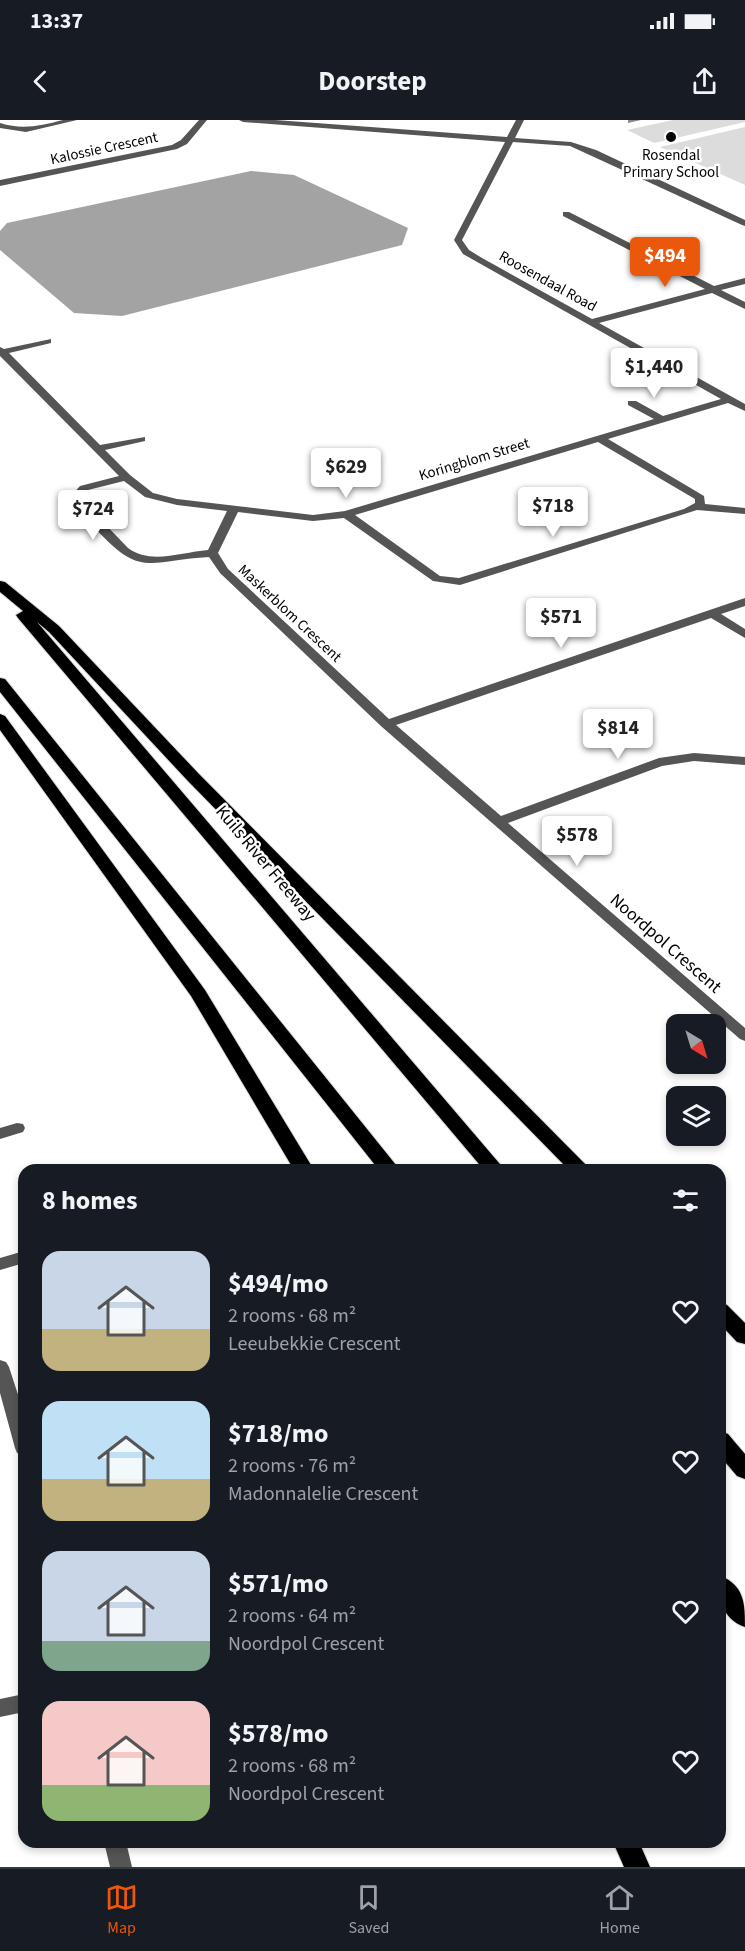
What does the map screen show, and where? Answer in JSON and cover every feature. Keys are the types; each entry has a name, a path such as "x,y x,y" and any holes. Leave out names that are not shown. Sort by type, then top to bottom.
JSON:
{"highway":[{"name":"Kuils River Freeway","path":"0,587 490,1164"},
{"path":"0,587 54,629 192,777 575,1164"},
{"path":"0,682 385,1164"},
{"path":"0,719 199,994 300,1164"},
{"path":"726,1317 745,1336"},
{"path":"726,1447 745,1470"},
{"path":"726,1593 745,1617"},
{"path":"629,1848 637,1867"}],"street":[{"path":"0,125 18,130 73,120"},
{"name":"Kalossie Crescent","path":"0,183 174,147 184,142 203,120"},
{"path":"243,120 571,144 587,149 745,223"},
{"name":"Roosendaal Road","path":"520,120 458,240 460,245 479,260 745,408"},
{"path":"566,214 745,306"},
{"path":"591,322 745,281"},
{"name":"Koringblom Street","path":"2,354 48,341"},
{"name":"Koringblom Street","path":"2,354 141,490 156,497 313,518 345,514 730,399"},
{"path":"632,403 662,419"},
{"path":"599,438 700,498 700,504 697,507"},
{"path":"100,448 141,439"},
{"path":"126,477 90,486 80,491 74,498 82,509 134,558 146,561 186,554 212,553 234,509"},
{"path":"345,514 436,579 460,582 697,507 745,511"},
{"name":"Maskerblom Crescent","path":"212,553 224,571 249,596 387,724"},
{"path":"387,724 745,602"},
{"path":"713,614 745,634"},
{"name":"Noordpol Crescent","path":"387,724 745,1036"},
{"path":"500,821 659,762 694,757 745,761"},
{"path":"0,1134 17,1128"},
{"path":"0,1264 18,1259"},
{"path":"0,1367 18,1396"},
{"path":"0,1708 18,1704"},
{"path":"116,1848 121,1867"}],"shaded area":[{"path":"673,120 745,120 745,122 654,143 627,130"},
{"path":"745,127 745,185 660,147"},
{"path":"251,171 294,175 408,228 402,245 122,316 74,313 0,250 0,231 7,223"}],"place":[{"name":"Rosendal Primary School","path":"671,137"}]}
